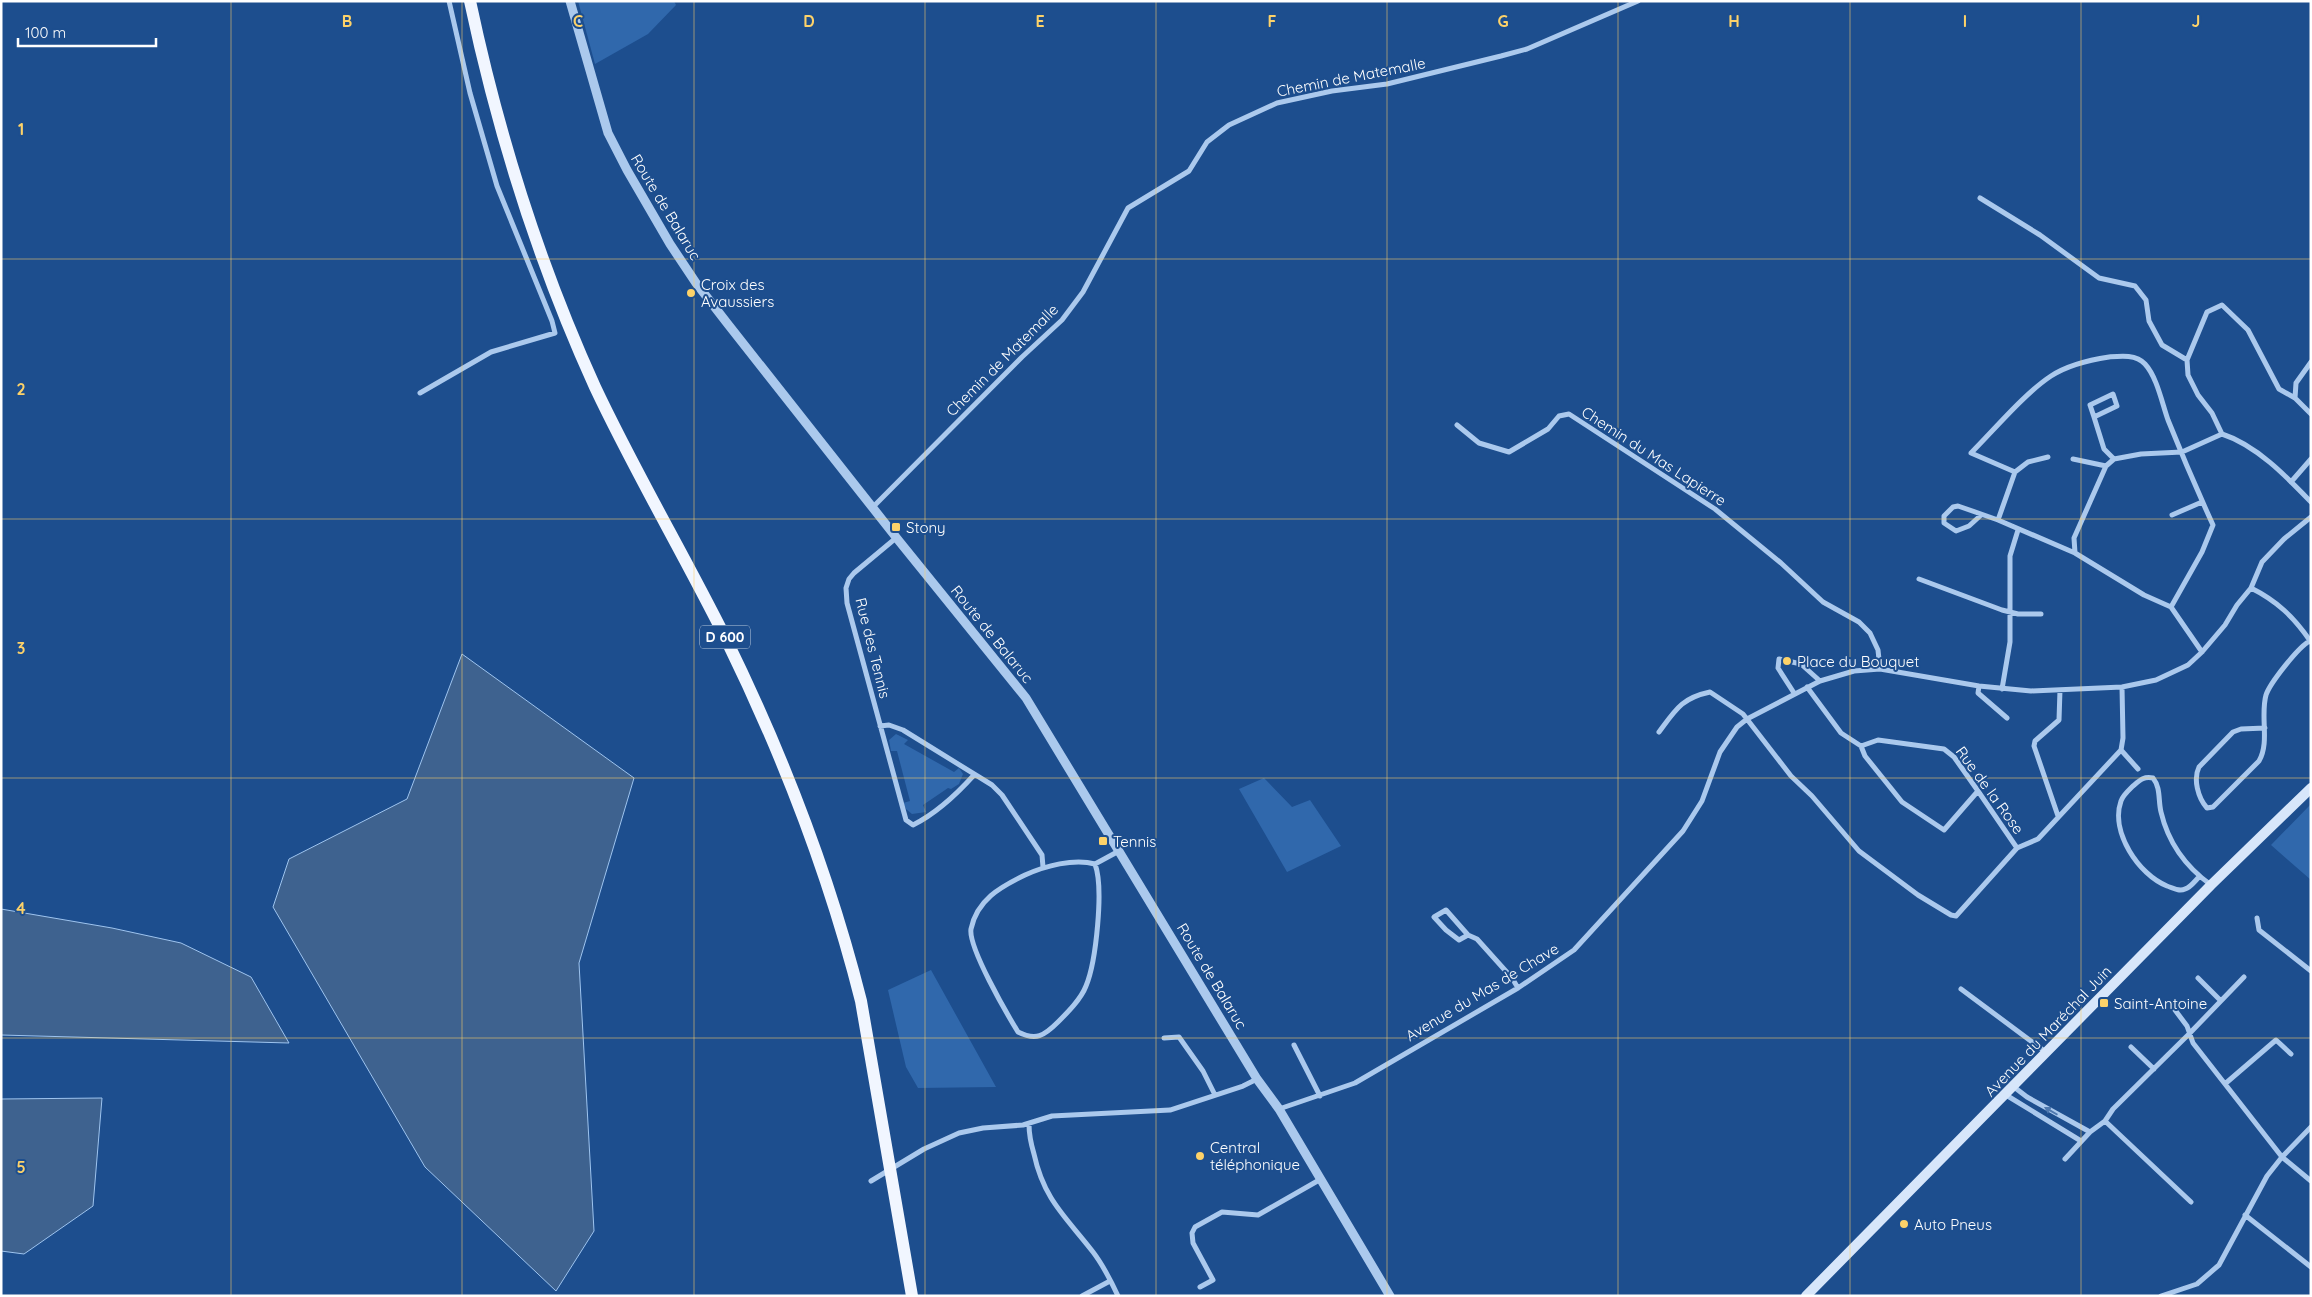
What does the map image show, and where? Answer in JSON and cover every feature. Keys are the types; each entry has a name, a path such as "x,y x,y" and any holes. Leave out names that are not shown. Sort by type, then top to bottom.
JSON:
{"main road":[{"name":"D 600","path":"470,1 494,102 517,180 572,330 614,426 730,648 780,762 832,897 863,1010 912,1296"},
{"name":"Avenue du Maréchal Juin","path":"1806,1296 2047,1054 2211,885 2311,788"}],"street":[{"path":"420,393 491,352 555,333 552,321 497,186 470,93 449,1"},
{"name":"Route de Balaruc","path":"570,1 608,133 670,244 702,291 896,538 1026,698 1257,1079 1279,1109 1390,1296"},
{"name":"Chemin de Matemalle","path":"873,507 1022,357 1062,320 1083,292 1128,208 1189,171 1207,142 1229,125 1277,103 1332,91 1387,84 1501,56 1527,48 1638,1"},
{"path":"1980,198 2040,235 2099,278 2135,286 2146,300 2149,321 2162,345 2186,360"},
{"path":"2311,414 2296,398 2279,389 2248,330 2222,305 2207,312 2186,360 2188,376 2198,395 2212,413 2222,434 2243,442 2291,482 2311,502"},
{"path":"2016,472 1972,453 2051,376 2091,360 2117,356 2135,357 2144,363 2150,372 2213,525 2171,607"},
{"path":"2296,398 2296,383 2311,362"},
{"path":"2094,417 2117,406 2113,394 2090,405 2104,449 2114,459"},
{"name":"Chemin du Mas Lapierre","path":"1456,425 1479,443 1509,452 1548,429 1559,416 1569,414 1715,509 1782,564 1823,602 1859,622 1870,633 1878,650 1880,669"},
{"path":"2075,553 2074,538 2106,466 2114,459 2141,454 2182,452 2222,434"},
{"path":"1998,520 2016,472 2028,462 2048,457"},
{"path":"2072,459 2106,466"},
{"path":"2291,482 2311,459"},
{"path":"2172,515 2202,502"},
{"path":"1980,516 1969,526 1956,532 1949,529 1944,523 1944,516 1953,507 1958,506 1980,516 1998,520 2075,553 2144,595 2171,607 2202,652"},
{"name":"Avenue du Mas de Chave","path":"1279,1109 1355,1083 1518,988 1574,950 1683,831 1702,801 1720,752 1737,726 1747,719 1820,681 1854,671 1880,669 2002,689 2060,690 2143,684 2188,665 2202,652 2225,625 2237,605 2251,588 2262,562 2284,539 2311,516"},
{"path":"2002,689 2010,642 2010,556 2018,530"},
{"name":"Rue des Tennis","path":"896,538 854,573 848,579 846,588 847,603 906,820 913,825 943,806 974,775"},
{"path":"1919,579 2010,612 2041,614"},
{"path":"2251,588 2266,595 2286,610 2310,642 2302,646 2293,656 2266,695 2265,728 2262,755 2259,761 2213,807 2207,808 2202,803 2196,780 2199,767 2233,732 2241,729 2265,728"},
{"path":"1794,693 1778,668 1779,659 1801,664 1820,681"},
{"path":"1979,686 1978,693 2007,718"},
{"path":"1807,687 1841,733 1861,746 1865,756 1902,802 1944,830 1978,791"},
{"path":"2017,848 2038,838 2121,750 2123,738 2122,687"},
{"path":"2058,816 2034,746 2035,741 2059,720 2060,690"},
{"name":"Rue de la Rose","path":"1660,732 1677,708 1692,696 1710,692 1724,699 1747,719 1791,776 1812,796 1859,851 1918,895 1951,915 1956,916 2017,848 1954,757 1944,749 1878,740 1861,746"},
{"path":"880,726 889,725 903,730 992,785 1015,811 1042,855 1043,867"},
{"path":"2121,750 2138,769"},
{"path":"2199,877 2187,889 2179,890 2159,883 2148,875 2130,852 2122,833 2121,799 2146,777 2153,778 2157,783 2161,811 2170,835 2185,862 2199,877 2211,885"},
{"path":"1095,864 1098,874 1096,930 1093,964 1086,988 1070,1010 1054,1025 1040,1036 1029,1037 1018,1032 980,963 971,931 979,906 994,891 1043,867 1087,862 1095,864 1119,851"},
{"path":"1468,936 1459,940 1434,917 1446,910 1468,936 1477,939 1512,978 1518,988"},
{"path":"2257,918 2259,930 2311,972"},
{"path":"2065,1159 2090,1132 2105,1122 2113,1109 2244,977"},
{"path":"2198,978 2220,1000"},
{"path":"1961,989 2047,1054"},
{"path":"2175,1010 2187,1026 2193,1043 2282,1157 2311,1181"},
{"path":"1164,1038 1179,1037 1203,1071 1215,1095"},
{"path":"2226,1084 2276,1040 2291,1054"},
{"path":"1294,1045 1320,1096"},
{"path":"2132,1047 2154,1069"},
{"path":"871,1181 924,1149 959,1133 982,1128 1029,1124 1052,1116 1170,1110 1257,1079"},
{"path":"2014,1087 2027,1097 2090,1132"},
{"path":"2006,1095 2081,1141"},
{"path":"2105,1122 2191,1202"},
{"path":"1029,1124 1038,1173 1044,1188 1052,1203 1094,1254 1118,1296"},
{"path":"2161,1296 2197,1284 2211,1273 2225,1257 2245,1215 2268,1176 2282,1157 2311,1127"},
{"path":"1200,1287 1213,1280 1194,1242 1192,1233 1195,1227 1222,1212 1258,1215 1321,1179"},
{"path":"2245,1215 2311,1267"},
{"path":"1082,1296 1110,1281"}],"shaded area":[{"path":"578,1 674,1 676,5 648,34 595,64"},
{"path":"462,654 634,778 579,963 594,1231 556,1291 425,1167 273,907 289,859 407,799"},
{"path":"896,734 908,740 904,744 954,772 959,768 963,774 959,784 951,789 948,788 923,805 926,812 912,814 903,803 910,801 897,751 891,751 889,740"},
{"path":"1264,778 1292,807 1310,800 1341,846 1287,872 1239,789"},
{"path":"2311,804 2311,880 2271,845"},
{"path":"1,909 112,928 181,943 251,977 289,1043 1,1035"},
{"path":"931,970 996,1087 918,1088 906,1067 888,990"},
{"path":"102,1098 93,1206 24,1254 1,1251 1,1099"}],"place":[{"name":"Croix des Avaussiers","path":"691,293"},
{"name":"Stony","path":"896,527"},
{"name":"Place du Bouquet","path":"1787,661"},
{"name":"Tennis","path":"1103,841"},
{"name":"Saint-Antoine","path":"2104,1003"},
{"name":"Central téléphonique","path":"1200,1156"},
{"name":"Auto Pneus","path":"1904,1224"}]}
